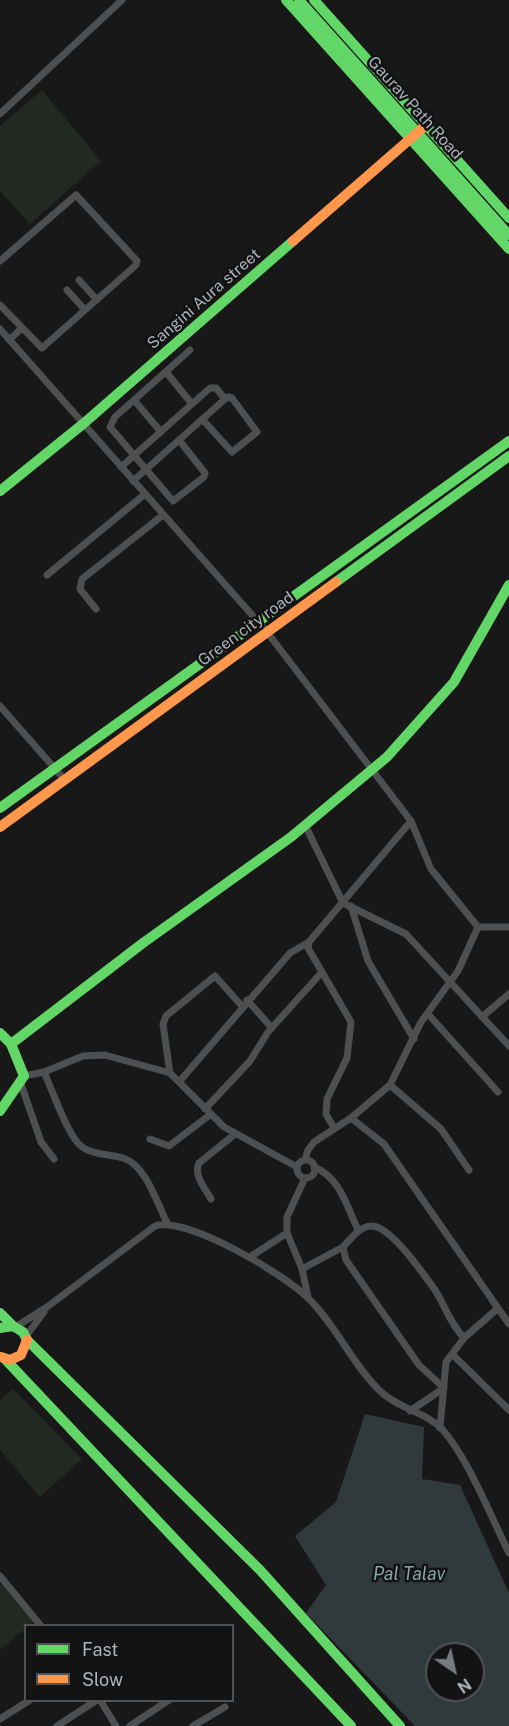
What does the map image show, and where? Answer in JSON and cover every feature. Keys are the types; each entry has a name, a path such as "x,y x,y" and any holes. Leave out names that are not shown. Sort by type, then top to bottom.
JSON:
{"street":[{"path":"0,114 122,0"},
{"path":"286,0 418,133 509,249"},
{"name":"Gaurav Path Road","path":"299,0 509,235"},
{"name":"Gaurav Path Road","path":"314,0 418,133 509,218"},
{"name":"Sangini Aura street","path":"0,491 82,424 418,133"},
{"path":"0,261 70,198 78,196 137,261 136,265 42,348 0,305"},
{"path":"79,280 97,300"},
{"path":"67,290 85,310"},
{"path":"9,340 22,328"},
{"path":"0,329 267,632 411,821 431,869 478,927"},
{"path":"178,440 204,468 204,477 173,501 110,427 115,417 190,350"},
{"path":"166,372 192,404"},
{"path":"121,467 214,387 225,399"},
{"path":"133,481 178,440 202,419 225,399 232,399 257,429 256,433 232,452 202,419"},
{"path":"134,400 161,432"},
{"name":"Green city road","path":"0,808 509,441"},
{"name":"Green city road","path":"0,826 509,456"},
{"path":"47,574 145,494"},
{"path":"96,609 80,589 82,579 163,515"},
{"path":"11,1044 107,968 306,827 374,771 444,694 475,649 509,585"},
{"path":"0,706 64,779"},
{"path":"178,1082 290,953 309,942 411,821"},
{"path":"306,827 343,903 406,934 509,1046"},
{"path":"351,906 368,961 414,1039"},
{"path":"478,927 509,927"},
{"path":"297,1167 305,1160 314,1142 351,1118 390,1085 428,1014 451,982 478,927"},
{"path":"309,942 308,948 351,1022 347,1058 327,1099 326,1114 334,1128"},
{"path":"150,1139 169,1146 208,1112 250,1061 272,1028 322,972"},
{"path":"272,1028 214,976 166,1016 163,1029 170,1073 178,1082 224,1128 297,1167"},
{"path":"482,1017 509,994"},
{"path":"428,1014 498,1092"},
{"path":"0,1033 11,1044 41,1142 54,1159"},
{"path":"0,1111 23,1080 83,1056 105,1055 170,1073"},
{"path":"44,1072 77,1142 90,1151 125,1158 135,1166 148,1184 166,1222"},
{"path":"390,1085 441,1129 470,1170"},
{"path":"351,1118 384,1144 509,1324"},
{"path":"211,1199 196,1168 235,1134"},
{"path":"305,1160 325,1171 339,1187 358,1230"},
{"path":"297,1167 298,1173 305,1178"},
{"path":"308,1297 302,1269 287,1233 287,1217 305,1178 312,1175 314,1167"},
{"path":"0,1328 14,1326 47,1308 155,1226 166,1222 184,1227 250,1257 308,1297 375,1386 393,1402 441,1428 461,1458 509,1553"},
{"path":"302,1269 343,1247 358,1230 371,1226 387,1230 434,1288 451,1324 464,1338"},
{"path":"250,1257 287,1233"},
{"path":"343,1247 346,1260 419,1365 444,1388"},
{"path":"2,1358 21,1355 26,1338 47,1308"},
{"path":"441,1428 447,1362 464,1338 497,1309"},
{"path":"0,1313 260,1570 400,1726"},
{"path":"452,1354 509,1410"},
{"path":"2,1358 351,1726"},
{"path":"410,1411 444,1388"},
{"path":"0,1576 39,1624"},
{"path":"0,1719 28,1702"},
{"path":"57,1726 96,1702"},
{"path":"99,1702 116,1726"},
{"path":"130,1726 167,1702"},
{"path":"193,1726 225,1707"}],"shaded area":[{"path":"42,90 101,161 30,224 0,191 0,126"},
{"path":"13,1389 82,1459 40,1497 0,1450 0,1400"},
{"path":"3,1584 35,1622 24,1624 24,1630 0,1650 0,1586"}],"water":[{"name":"Pal Talav","path":"365,1414 424,1427 422,1479 460,1485 509,1593 509,1726 415,1726 306,1613 326,1585 295,1536 336,1502"}],"traffic: fast":[{"path":"286,0 509,249"},
{"path":"299,0 509,235"},
{"path":"314,0 509,218"},
{"path":"0,491 83,424 293,241"},
{"path":"0,808 509,441"},
{"path":"336,582 509,456"},
{"path":"11,1044 143,943 291,837 387,757 454,682 509,585"},
{"path":"0,1033 11,1044 24,1076 0,1111"},
{"path":"0,1313 12,1325"},
{"path":"0,1328 13,1326 23,1332 27,1340 260,1570 400,1726"},
{"path":"5,1359 351,1726"}],"traffic: slow":[{"path":"293,241 425,126"},
{"path":"0,827 336,582"},
{"path":"1,1357 10,1360 21,1355 27,1340"}]}
